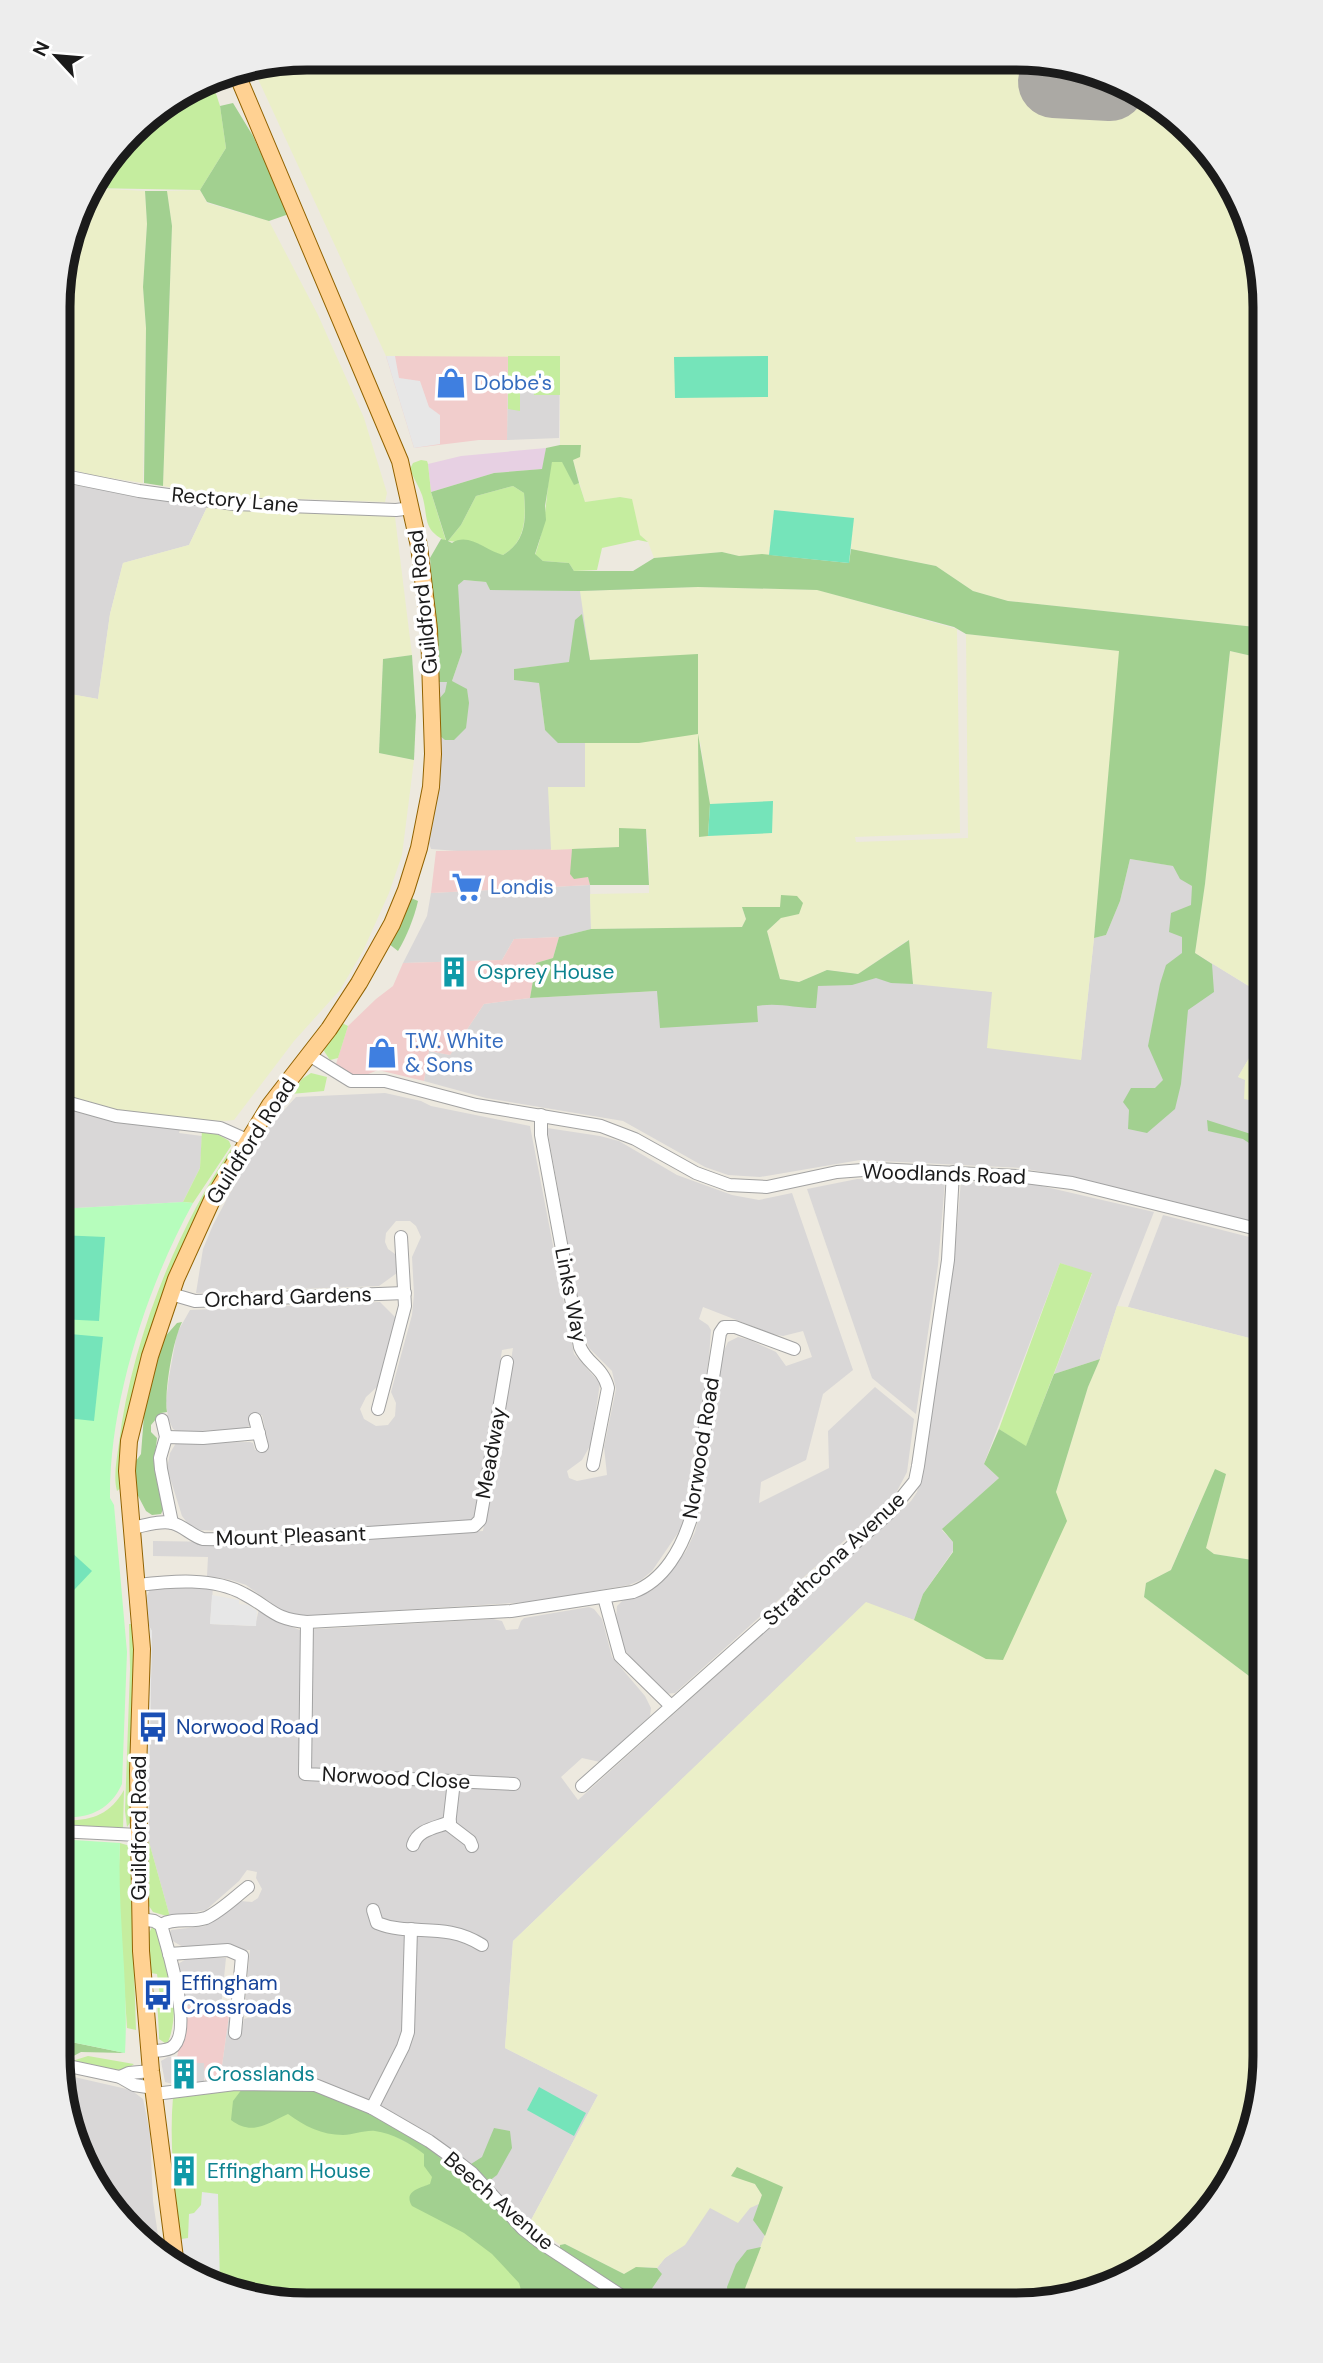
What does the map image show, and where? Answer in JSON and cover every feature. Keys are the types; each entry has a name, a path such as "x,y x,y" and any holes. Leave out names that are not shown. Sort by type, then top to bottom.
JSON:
{"main road":[{"name":"Guildford Road","path":"174,2252 151,2071 140,1919 138,1835 142,1649 127,1471 129,1441 146,1369 192,1239 247,1140 359,983 392,924 416,861 426,816 433,754 432,679 422,573 412,508 400,461 239,80"}],"street":[{"name":"Rectory Lane","path":"70,477 139,491 234,504 396,510 412,508"},
{"name":"Woodlands Road","path":"309,1055 351,1081 385,1081 476,1105 601,1126 720,1183 767,1187 854,1170 1017,1175 1072,1183 1252,1227"},
{"path":"70,1103 116,1116 220,1128 247,1140"},
{"name":"Links Way","path":"541,1115 541,1135 580,1347 585,1357 605,1377 608,1388 593,1465"},
{"name":"Strathcona Avenue","path":"582,1786 890,1512 915,1481 948,1260 953,1172"},
{"path":"378,1409 402,1321 405,1293 401,1237"},
{"name":"Orchard Gardens","path":"171,1294 195,1301 405,1293"},
{"name":"Norwood Road","path":"138,1585 206,1583 228,1587 283,1619 307,1622 511,1611 633,1592 648,1586 668,1564 686,1536 691,1518 717,1341 724,1327 735,1327 794,1349"},
{"name":"Meadway","path":"457,1527 474,1526 480,1520 507,1362"},
{"path":"166,1437 260,1439 255,1419"},
{"path":"131,1528 162,1522 172,1523 160,1458 166,1437 162,1420"},
{"name":"Mount Pleasant","path":"172,1523 196,1537 261,1540 457,1527"},
{"path":"604,1597 620,1656 671,1706"},
{"name":"Norwood Close","path":"307,1622 304,1774 514,1784"},
{"path":"453,1781 449,1825 470,1841 471,1846"},
{"path":"413,1845 414,1840 424,1831 450,1822"},
{"path":"70,1832 138,1835"},
{"path":"161,1925 173,1921 203,1919 248,1887"},
{"path":"373,1910 377,1923 386,1926 442,1930 457,1933 482,1945"},
{"path":"140,1919 161,1925 179,1996 180,2016 175,2044 170,2049 149,2051"},
{"path":"372,2108 404,2047 408,2032 411,1928"},
{"path":"169,1954 180,1951 228,1950 242,1956 235,2033"},
{"path":"71,2066 120,2077 154,2091"},
{"path":"120,2077 129,2073 151,2071"},
{"name":"Beech Avenue","path":"154,2091 235,2084 315,2085 372,2108 454,2159 471,2173 523,2229 618,2293"}],"shaded area":[{"name":"Dobbe's","path":"386,356 508,356 507,440 479,440 414,448"},
{"path":"386,356 395,356 399,378 420,381 429,407 440,415 440,444 414,448"},
{"path":"508,356 560,356 559,438 507,440"},
{"path":"546,448 543,469 494,473 431,492 428,464 461,456"},
{"path":"70,484 208,505 189,545 123,563 110,614 98,699 70,694"},
{"path":"464,580 486,582 490,590 633,588 590,660 514,669 539,683 545,730 639,743 580,849 470,852 431,849 428,840 439,682 452,681 462,652 457,585"},
{"path":"572,849 571,874 588,877 590,885 431,893 436,851"},
{"path":"1130,859 1174,866 1192,886 1195,953 1253,988 1253,1052 1238,1077 1245,1079 1253,1089 1252,1223 1070,1177 1021,1168 860,1160 760,1177 728,1175 705,1167 623,1121 486,1098 424,1081 429,1051 450,1055 484,1004 530,998 658,991 758,1022 757,1006 827,970 993,992 1081,1060 1094,938 1106,935 1120,901"},
{"path":"590,885 591,929 559,937 514,939 502,960 403,963 427,916 431,893"},
{"path":"559,937 553,958 536,963 530,998 484,1004 450,1055 429,1051 424,1081 378,1070 361,1077 351,1076 336,1064 348,1026 393,986 403,963 502,960 514,939"},
{"path":"385,1093 431,1106 530,1126 574,1354 600,1383 591,1444 582,1460 567,1471 569,1478 577,1481 607,1475 604,1447 616,1389 612,1371 589,1348 585,1338 547,1128 619,1141 677,1175 732,1195 759,1200 792,1193 853,1370 823,1394 806,1460 761,1482 759,1503 829,1468 828,1431 875,1387 914,1419 907,1472 895,1495 675,1693 658,1692 624,1649 616,1618 617,1606 622,1601 651,1591 662,1582 686,1551 695,1532 722,1355 728,1342 738,1337 750,1340 776,1352 786,1366 812,1357 803,1331 783,1336 772,1334 703,1307 699,1319 711,1330 709,1358 682,1527 652,1571 629,1585 530,1602 303,1616 285,1613 246,1585 207,1576 208,1557 153,1556 153,1541 299,1543 483,1531 513,1348 502,1350 477,1514 473,1521 252,1537 251,1532 197,1530 182,1516 167,1468 170,1453 176,1443 250,1442 255,1450 269,1447 262,1415 249,1418 250,1425 245,1429 179,1432 173,1429 168,1418 166,1401 169,1377 177,1333 190,1310 380,1302 396,1318 377,1387 366,1397 360,1409 364,1419 376,1426 388,1425 395,1416 396,1403 391,1392 412,1315 412,1257 421,1237 416,1226 410,1221 396,1221 386,1233 385,1242 388,1249 395,1254 397,1273 379,1286 196,1293 203,1249 213,1225 261,1135 296,1097"},
{"path":"70,1109 106,1119 180,1129 179,1133 202,1136 200,1168 183,1202 70,1208"},
{"path":"857,1179 945,1181 938,1265 916,1414 872,1378 807,1189"},
{"path":"961,1181 1033,1184 1154,1212 1117,1306 1100,1359 1054,1374 1092,1274 1060,1263 984,1464 999,1478 942,1530 953,1542 953,1551 923,1594 914,1620 866,1603 513,1941 505,2048 598,2095 530,2222 506,2200 498,2208 465,2172 454,2172 446,2162 220,2080 230,2008 233,2009 231,2035 241,2035 244,2019 254,2016 254,2009 245,2004 250,1950 185,1948 169,1939 169,1935 171,1930 205,1926 240,1901 252,1902 258,1898 262,1889 256,1878 257,1872 247,1870 239,1881 206,1910 170,1917 149,1842 149,1788 145,1785 145,1780 149,1778 152,1631 147,1623 146,1598 150,1589 213,1587 210,1624 255,1626 259,1609 278,1622 300,1630 493,1619 502,1621 506,1630 518,1629 524,1618 589,1607 594,1609 602,1619 612,1657 645,1696 651,1708 650,1716 600,1762 582,1758 561,1777 578,1800 911,1501 917,1492 923,1468 954,1260"},
{"path":"1163,1215 1252,1238 1252,1339 1128,1307"},
{"path":"212,1595 239,1600 239,1604 248,1605 257,1611 256,1626 210,1624"},
{"path":"148,1624 152,1631 150,1737 149,1778 145,1780"},
{"path":"188,1958 226,1958 221,2007 185,2006 178,1964"},
{"path":"185,2006 230,2008 220,2080 205,2080 204,2063 177,2058"},
{"path":"179,2056 205,2063 204,2082 184,2087 165,2082 161,2061"},
{"path":"71,2076 131,2090 143,2099 150,2133 153,2201 159,2240 129,2212 94,2161 78,2118"},
{"path":"737,2167 783,2187 743,2293 654,2293 651,2290 662,2274 657,2268 673,2252"},
{"path":"202,2192 218,2194 220,2276 183,2258 181,2239 188,2238 189,2214 194,2213 201,2205"}],"green space":[{"path":"307,70 1016,70 1047,72 1092,83 1121,94 1148,110 1194,151 1229,202 1245,245 1253,307 1253,627 1008,601 973,591 936,566 851,549 853,518 774,510 769,555 739,556 722,552 654,558 648,542 640,535 631,499 620,497 585,502 573,460 581,445 560,445 560,357 386,356 257,76"},
{"path":"215,89 220,106 226,148 200,190 102,188 129,151 151,129 175,110"},
{"path":"233,103 253,136 289,214 269,221 207,202 200,190 226,148 220,106"},
{"path":"102,189 145,191 147,224 143,287 146,328 143,483 70,469 70,307 75,260 88,216"},
{"path":"200,190 207,203 269,221 318,315 364,418 387,493 385,502 236,497 163,486 172,226 167,191"},
{"path":"145,191 167,191 172,226 163,486 144,483 146,328 143,287 147,224"},
{"path":"508,356 560,356 560,395 534,395 533,387 520,387 520,411 508,409"},
{"path":"768,356 768,397 675,398 674,357"},
{"path":"581,445 580,457 573,460 579,483 574,485 562,462 552,462 545,506 546,520 535,554 543,561 569,563 574,571 633,571 654,558 722,552 739,556 762,554 849,563 851,549 936,566 973,591 1008,601 1253,627 1253,656 1230,651 1195,953 1212,964 1214,992 1188,1010 1181,1084 1175,1109 1147,1133 1128,1129 1129,1110 1123,1102 1131,1088 1155,1088 1163,1080 1148,1046 1166,965 1182,953 1182,937 1169,932 1171,913 1191,905 1192,886 1180,879 1173,866 1130,859 1120,901 1106,935 1094,938 1119,651 966,634 954,627 817,590 698,587 580,591 490,590 486,582 464,580 458,585 462,652 452,681 467,689 469,703 466,728 454,740 445,740 440,736 439,699 445,692 447,682 439,682 430,558 441,539 446,540 431,492 494,473 542,469 546,448","holes":["513,486 524,493 525,511 521,536 503,555 471,541 448,541 461,525 476,496"]},
{"path":"427,461 428,464 431,492 446,541 429,527 422,495 410,469 413,463"},
{"path":"562,461 574,484 579,483 585,502 620,497 632,499 640,535 648,542 638,540 602,548 597,570 574,571 569,563 543,561 535,555 544,523 550,468 552,462"},
{"path":"513,486 524,493 525,511 523,528 511,550 503,555 489,552 479,544 448,541 461,525 476,496"},
{"path":"208,505 395,517 412,655 383,659 379,753 414,760 402,855 389,893 363,951 340,990 294,1041 234,1120 224,1121 142,1116 70,1099 70,694 98,699 110,614 123,563 189,545"},
{"path":"774,510 854,518 849,563 769,555"},
{"path":"698,587 818,590 957,629 960,833 855,837 856,842 968,838 966,634 1120,651 1081,1060 987,1048 992,992 913,984 908,940 858,974 827,970 799,982 780,979 767,931 781,918 781,907 742,907 746,919 742,927 591,929 590,894 649,893 649,849 646,829 619,847 551,850 548,787 585,787 585,743 639,743 590,660 580,591","holes":["700,741 710,804 699,836"]},
{"path":"582,614 590,660 698,654 698,734 639,743 558,743 545,730 539,683 514,680 514,669 569,662 575,620"},
{"path":"1230,651 1253,656 1253,988 1195,953"},
{"path":"412,655 416,716 414,760 379,753 383,659"},
{"path":"698,734 710,804 708,836 699,837"},
{"path":"773,801 772,833 708,836 710,804"},
{"path":"619,828 646,829 649,885 590,885 588,877 574,879 570,874 572,849 619,847"},
{"path":"781,895 797,896 803,903 799,914 781,918 767,931 780,979 799,982 827,970 858,974 909,940 913,984 891,983 876,978 852,985 818,986 816,1008 757,1006 758,1022 660,1028 657,991 530,998 536,963 553,958 559,937 591,929 742,927 746,919 742,907 780,907"},
{"path":"411,898 418,901 410,927 398,951 389,944"},
{"path":"342,1023 348,1026 338,1058 330,1060 324,1051 325,1046"},
{"path":"1253,1052 1253,1101 1244,1099 1245,1080 1238,1077"},
{"path":"311,1073 327,1077 324,1091 291,1094 302,1079"},
{"path":"1207,1120 1253,1135 1253,1145 1243,1139 1208,1131"},
{"path":"202,1130 213,1132 229,1141 231,1146 193,1203 183,1202 200,1168"},
{"path":"231,1149 231,1155 201,1208 122,1487 117,1491 116,1467 125,1405 145,1328 174,1252"},
{"path":"193,1203 160,1271 146,1308 124,1385 111,1461 110,1498 114,1505 127,1652 122,1784 117,1794 104,1807 78,1817 70,1817 70,1208"},
{"path":"70,1235 105,1237 99,1321 70,1320"},
{"path":"1060,1263 1092,1273 1026,1447 999,1429"},
{"path":"1117,1306 1252,1339 1252,1560 1214,1554 1205,1548 1226,1475 1197,1508 1171,1570 1146,1583 1144,1597 1252,1678 1252,2072 1245,2118 1221,2175 1184,2224 1148,2253 1121,2269 1092,2280 1047,2291 743,2293 783,2187 755,2184 762,2195 759,2204 750,2208 738,2223 710,2208 685,2245 665,2258 657,2268 646,2267 624,2274 565,2244 560,2245 530,2222 598,2095 505,2048 513,1941 866,1602 914,1620 1056,1492 1088,1387"},
{"path":"182,1322 170,1366 167,1412 161,1413 151,1425 151,1432 157,1438 154,1464 165,1505 161,1514 152,1515 146,1511 135,1490 136,1461 141,1454 144,1415 163,1339 177,1323"},
{"path":"70,1334 103,1337 94,1421 70,1418"},
{"path":"1100,1359 1088,1387 1056,1492 1067,1521 1003,1660 986,1659 914,1620 923,1594 953,1552 953,1542 942,1529 999,1478 984,1464 999,1429 1026,1446 1054,1374"},
{"path":"1215,1469 1226,1474 1206,1548 1214,1554 1252,1560 1252,1678 1144,1597 1146,1583 1171,1570"},
{"path":"70,1551 92,1571 70,1594"},
{"path":"129,1624 136,1624 135,1694 129,1774 132,1820 127,1827 125,1811"},
{"path":"124,1790 123,1830 70,1827 70,1820 96,1816 118,1799"},
{"path":"70,1840 120,1843 125,2053 71,2042"},
{"path":"149,1842 170,1917 153,1912 147,1903 145,1845"},
{"path":"120,1843 130,1846 136,2030 127,2028 118,1889"},
{"path":"152,1927 156,1929 166,1954 174,2000 172,2030 168,2042 165,2043 159,2039 157,1997 160,1996 157,1974 151,1973 147,1937"},
{"path":"70,2042 125,2053 81,2052 70,2058"},
{"path":"88,2056 134,2064 121,2070 113,2070 72,2061"},
{"path":"297,2087 446,2162 454,2172 465,2172 498,2208 611,2293 307,2293 245,2285 202,2269 183,2258 173,2163 172,2119 173,2097 209,2091"},
{"path":"297,2087 339,2099 382,2118 422,2143 454,2172 465,2172 498,2208 611,2293 522,2293 519,2283 492,2254 464,2233 412,2206 411,2194 430,2184 432,2177 424,2166 424,2154 388,2134 375,2131 343,2135 321,2132 288,2114 259,2127 239,2125 231,2120 233,2101 242,2089"},
{"path":"539,2087 586,2113 574,2136 527,2110"},
{"path":"494,2128 510,2131 512,2148 497,2175 489,2181 471,2164 482,2157"},
{"path":"737,2167 783,2187 765,2236 753,2220 762,2195 755,2184 731,2176"},
{"path":"565,2244 624,2274 636,2267 657,2268 662,2274 651,2290 654,2293 623,2293 560,2248 560,2245"},
{"path":"761,2247 743,2293 728,2293 727,2287 736,2264 747,2250"}],"runway":[{"path":"1054,82 1095,84"}],"place":[{"name":"Dobbe's","path":"451,383"},
{"name":"Londis","path":"467,887"},
{"name":"Osprey House","path":"454,972"},
{"name":"T.W. White & Sons","path":"382,1053"},
{"name":"Norwood Road","path":"153,1727"},
{"name":"Effingham Crossroads","path":"158,1995"},
{"name":"Crosslands","path":"184,2074"},
{"name":"Effingham House","path":"184,2171"}]}
